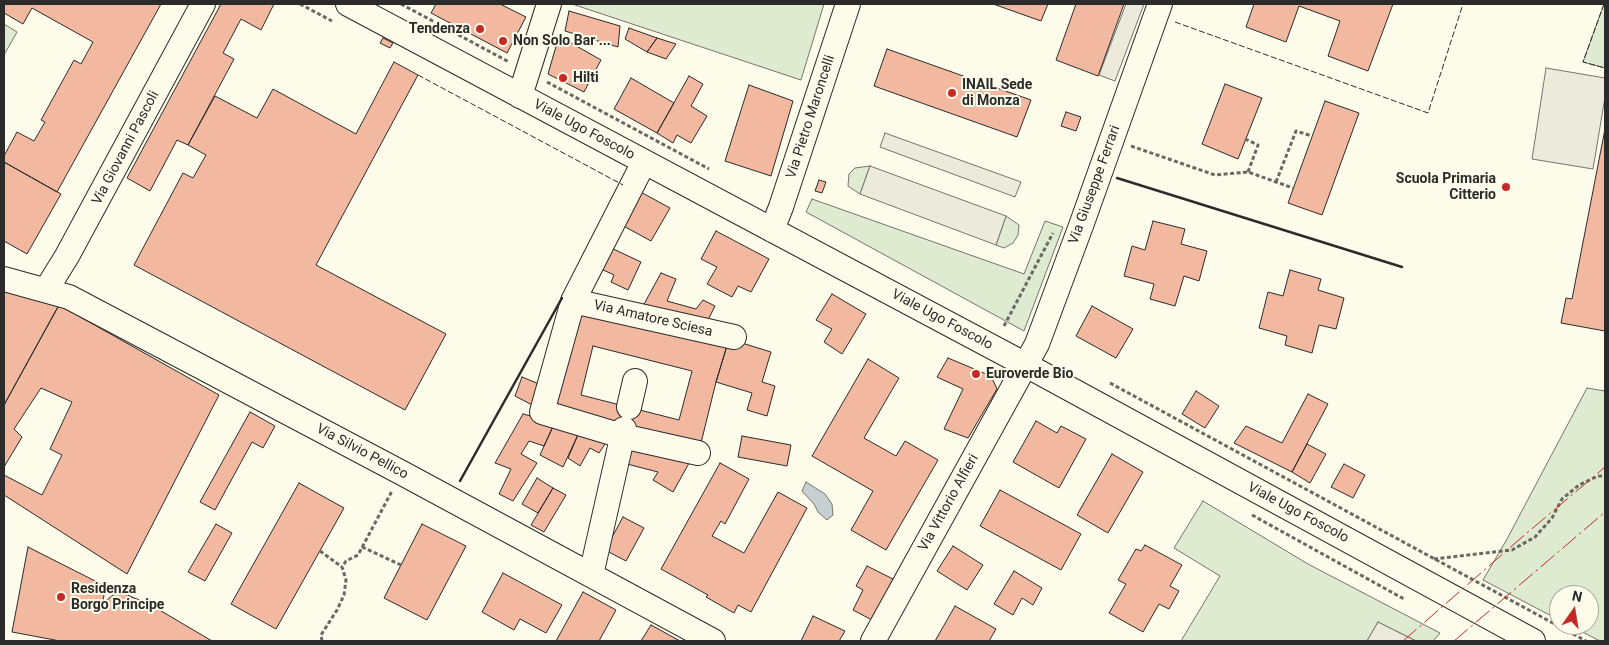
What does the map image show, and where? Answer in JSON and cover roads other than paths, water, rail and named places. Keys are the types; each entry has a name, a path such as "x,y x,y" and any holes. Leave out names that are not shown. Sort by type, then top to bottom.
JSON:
{"street":[{"name":"Via Giovanni Pascoli","path":"46,290 68,256 203,4"},
{"path":"520,96 549,4"},
{"name":"Via Pietro Maroncelli","path":"772,230 848,4"},
{"name":"Via Giuseppe Ferrari","path":"1026,365 1038,344 1160,4"},
{"name":"Viale Ugo Foscolo","path":"341,13 520,96 1026,365 1533,641"},
{"name":"Via Amatore Sciesa","path":"644,162 573,301 542,412 625,424 698,453"},
{"name":"Via Silvio Pellico","path":"4,279 69,297 402,473 713,641"},
{"name":"Via Amatore Sciesa","path":"573,301 734,337"},
{"name":"Via Vittorio Alfieri","path":"873,641 1026,365"},
{"path":"591,576 634,381"}],"place":[{"name":"Tendenza","path":"480,29"},
{"name":"Non Solo Bar ...","path":"503,41"},
{"name":"Hilti","path":"563,78"},
{"name":"INAIL Sede di Monza","path":"952,93"},
{"name":"Scuola Primaria Citterio","path":"1506,187"},
{"name":"Euroverde Bio","path":"976,374"},
{"name":"Residenza Borgo Principe","path":"61,597"}]}
